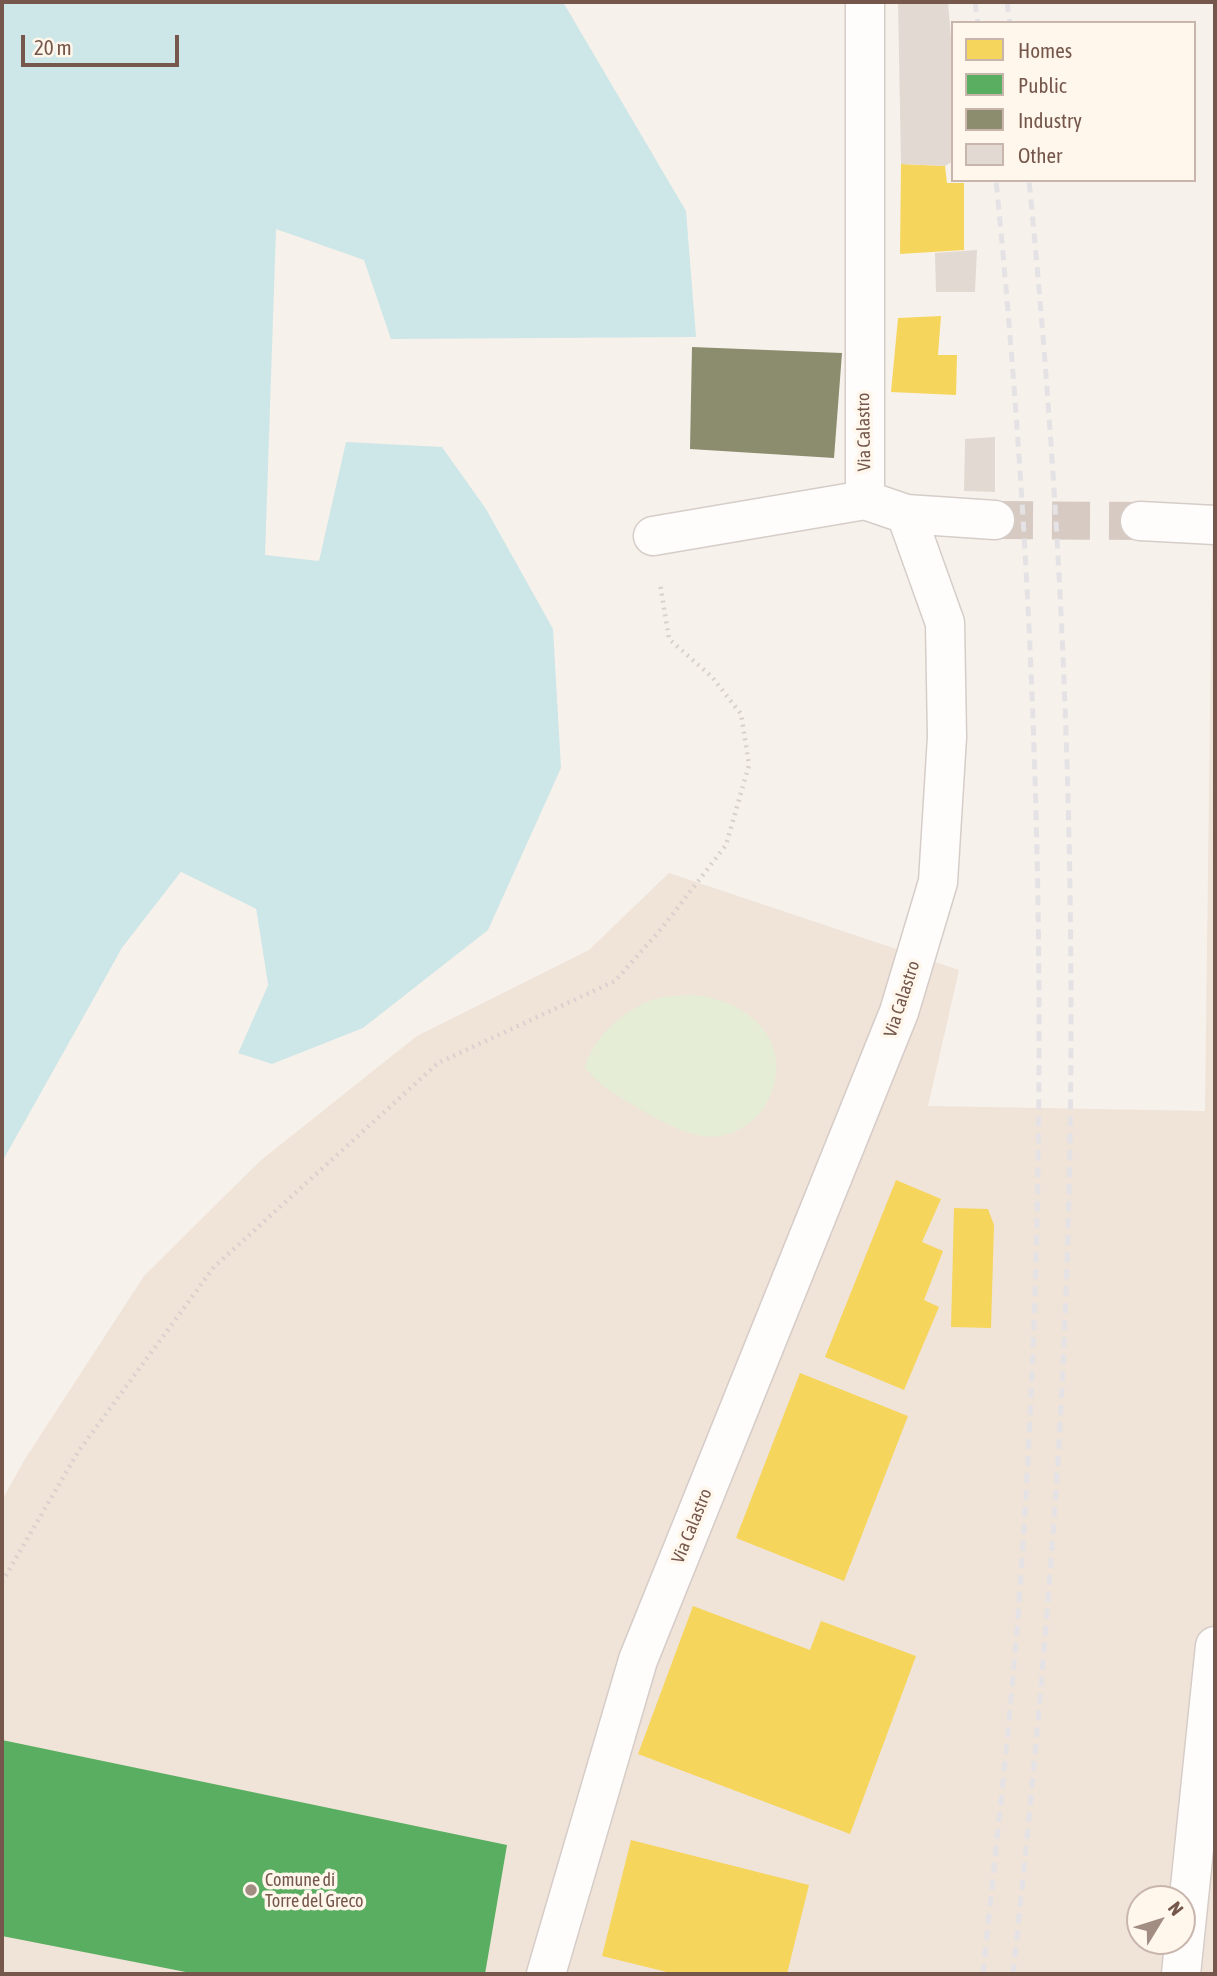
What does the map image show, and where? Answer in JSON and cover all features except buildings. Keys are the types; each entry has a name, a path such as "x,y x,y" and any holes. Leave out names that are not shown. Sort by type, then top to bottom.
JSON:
{"street":[{"name":"Via Calastro","path":"864,2 865,500"},
{"path":"653,536 865,500 906,514 995,520"},
{"name":"Via Calastro","path":"546,1974 638,1660 894,1025 938,882 947,737 945,624 906,514"},
{"path":"1140,521 1215,525"},
{"path":"1181,1974 1207,1804 1215,1646"}],"path":[{"path":"2,1582 78,1452 214,1267 438,1063 615,981 662,928 726,845 749,765 741,714 712,677 669,639 653,536"}],"shaded area":[{"path":"1215,479 1215,1974 2,1974 2,1500 25,1459 144,1276 260,1161 417,1036 589,950 669,873 959,970 928,1106 1205,1111"}],"green space":[{"path":"693,995 713,998 748,1015 761,1027 771,1042 776,1059 776,1078 761,1112 743,1127 720,1136 701,1136 662,1121 613,1093 585,1068 595,1045 624,1015 659,998"}],"water":[{"path":"2,2 563,2 686,211 696,337 391,339 364,260 276,229 265,555 319,561 346,442 442,447 486,509 553,629 561,768 488,930 363,1028 272,1064 238,1053 268,985 256,909 181,872 122,948 2,1162"}],"pier":[{"path":"181,872 256,909 268,985 238,1053 236,1056 265,984 253,911 182,876 124,950 2,1166 122,948"}],"tunnel":[{"path":"995,520 1140,521"}],"railway":[{"path":"975,2 978,21"},
{"path":"1007,2 1010,21"},
{"path":"983,1974 1020,1588 1037,1236 1039,1060 1033,707 1012,355 996,182"},
{"path":"1013,1974 1055,1510 1066,1285 1070,1127 1071,969 1063,653 1043,337 1029,182"}],"place":[{"name":"Comune di Torre del Greco","path":"251,1890"}]}
